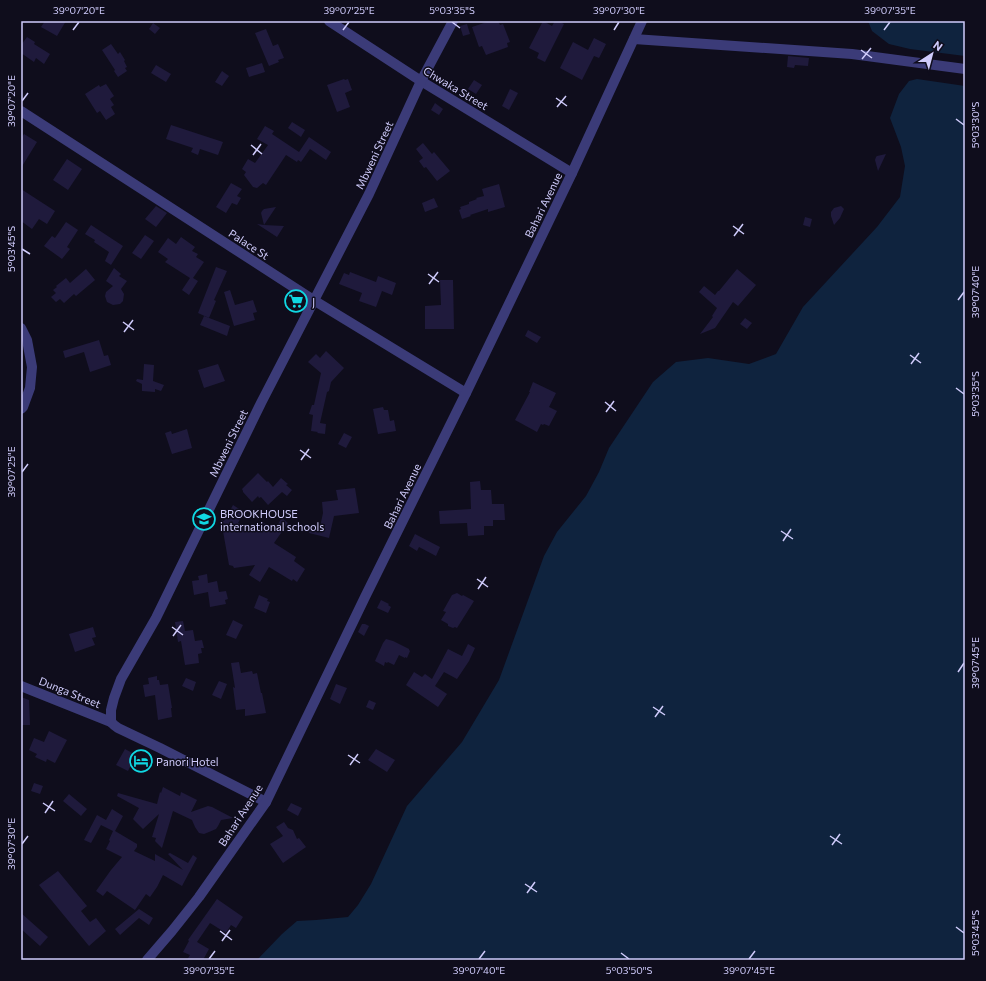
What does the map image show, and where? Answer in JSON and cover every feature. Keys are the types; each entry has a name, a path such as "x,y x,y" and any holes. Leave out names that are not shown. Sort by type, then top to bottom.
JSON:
{"street":[{"name":"Chwaka Street","path":"329,21 421,82 572,173"},
{"name":"Mbweni Street","path":"111,722 111,710 121,679 156,618 261,403 369,194 421,82 453,21"},
{"name":"Bahari Avenue","path":"147,960 199,897 266,802 572,173 642,21"},
{"path":"634,39 852,54 965,69"},
{"name":"Palace St","path":"21,110 315,301 466,393"},
{"path":"21,328 27,340 32,366 30,388 21,409"},
{"name":"Dunga Street","path":"21,686 111,722"},
{"path":"111,722 118,728 266,802"}],"water":[{"path":"868,21 965,21 965,56 910,49 889,44 872,31"},
{"path":"917,79 965,86 965,960 257,960 297,921 348,917 358,905 371,884 407,806 462,742 499,680 544,556 557,532 586,496 599,472 609,448 653,382 676,362 708,358 749,364 776,354 803,307 877,227 900,197 905,166 901,147 890,118 899,94 909,81"}],"building":[{"path":"45,21 66,21 57,36 41,27"},
{"path":"490,21 498,21 500,25 503,24 510,42 507,43 508,47 486,55 482,46 479,47 472,27"},
{"path":"543,21 552,26 555,21 564,24 545,62 537,58 539,53 529,48"},
{"path":"153,23 160,28 155,34 149,29"},
{"path":"467,24 470,34 463,36 460,26"},
{"path":"266,29 273,46 278,44 284,58 269,66 255,33"},
{"path":"27,37 35,42 34,44 50,54 44,64 36,58 34,62 21,53 21,45"},
{"path":"594,38 606,44 599,58 594,56 582,80 560,68 573,42 588,50"},
{"path":"111,44 118,54 120,52 127,67 125,68 127,71 118,77 102,50"},
{"path":"788,56 809,58 808,66 795,65 794,68 787,67"},
{"path":"262,63 265,72 249,77 246,68"},
{"path":"156,65 171,74 166,82 151,73"},
{"path":"222,71 229,76 222,86 215,82"},
{"path":"348,79 352,90 345,93 350,107 337,112 327,85"},
{"path":"474,80 482,85 476,94 468,89"},
{"path":"106,84 114,96 110,99 114,105 111,107 115,114 106,120 100,111 97,113 85,94 99,85 100,87"},
{"path":"510,89 518,93 509,110 502,106"},
{"path":"435,103 443,109 439,115 431,110"},
{"path":"292,122 305,130 301,137 288,128"},
{"path":"171,125 223,142 218,155 200,149 198,155 191,152 193,148 166,139"},
{"path":"265,126 274,131 272,134 299,152 309,137 331,152 326,160 310,149 301,162 298,160 297,162 286,155 266,185 263,183 257,188 253,187 244,175 246,172 242,169 248,159 255,163 268,145 257,139"},
{"path":"24,134 37,142 21,168 21,139"},
{"path":"423,143 432,154 434,152 450,171 437,181 419,161 423,158 416,149"},
{"path":"886,154 878,171 875,160 876,157"},
{"path":"67,159 82,169 68,190 53,180"},
{"path":"231,183 242,189 237,196 241,198 237,205 232,203 226,213 216,207"},
{"path":"499,184 505,207 488,212 488,209 462,219 459,210 461,209 460,207 469,204 469,202 477,199 476,198 484,196 482,189"},
{"path":"21,189 55,211 47,224 39,219 32,229 21,221"},
{"path":"434,198 438,207 425,212 422,203"},
{"path":"156,206 167,213 156,227 145,219"},
{"path":"841,206 844,209 840,218 834,225 831,212 834,208"},
{"path":"276,207 264,225 261,213 262,211 264,209"},
{"path":"805,217 812,219 810,227 803,225"},
{"path":"66,222 78,230 67,247 70,249 62,259 44,246 52,236 55,238"},
{"path":"257,224 284,226 277,237"},
{"path":"91,225 123,246 111,265 105,261 109,252 85,234"},
{"path":"145,235 154,241 141,259 132,253"},
{"path":"181,237 195,247 192,251 198,254 196,257 204,262 193,278 198,281 189,295 182,290 190,278 165,262 168,259 158,252 168,238 176,244"},
{"path":"216,267 227,271 214,300 216,301 209,318 198,313"},
{"path":"114,268 121,274 119,276 127,281 121,289 124,294 123,301 120,304 113,305 107,302 105,296 106,292 113,286 106,281"},
{"path":"86,269 95,280 76,296 74,294 64,303 60,299 56,302 51,297 56,293 53,290 57,287 56,286 66,278 70,283"},
{"path":"737,269 756,285 738,306 733,302 715,328 700,334 713,317 712,316 717,308 699,292 704,286 715,295"},
{"path":"350,272 376,282 378,276 396,283 392,295 382,291 376,307 359,301 362,293 339,284 344,273 349,275"},
{"path":"440,280 453,280 454,329 425,329 425,306 441,305"},
{"path":"230,290 235,305 253,300 257,312 253,313 255,320 234,326 224,292"},
{"path":"204,316 230,326 227,336 200,325"},
{"path":"745,318 752,323 747,329 740,324"},
{"path":"528,330 541,337 537,343 525,336"},
{"path":"99,340 104,356 108,355 111,365 90,372 84,352 65,358 63,351"},
{"path":"326,351 344,368 331,382 329,391 327,392 320,423 326,424 325,434 311,431 313,415 309,414 312,405 314,405 321,373 308,362 316,354 320,358"},
{"path":"144,364 154,365 153,381 164,385 161,391 155,389 155,392 142,391 142,384 136,381 137,379 143,380"},
{"path":"218,364 225,381 204,388 198,370"},
{"path":"533,382 556,393 549,407 557,411 549,426 541,424 537,432 515,420 530,392"},
{"path":"383,407 384,410 388,410 390,421 394,420 396,431 378,434 373,409"},
{"path":"187,429 192,448 172,454 165,433 171,431 172,434"},
{"path":"344,433 352,437 346,448 338,444"},
{"path":"258,473 273,487 281,478 292,490 287,496 282,492 268,505 261,497 259,498 258,496 252,502 242,489"},
{"path":"480,481 481,490 491,490 492,504 504,504 505,520 493,520 493,526 484,526 484,535 468,536 467,523 440,524 439,511 471,509 470,482"},
{"path":"355,488 359,513 334,516 329,538 309,533 311,525 320,527 323,513 322,502 338,500 336,490"},
{"path":"233,505 244,512 238,523 257,532 262,522 277,530 275,528 282,518 288,523 274,543 296,557 294,561 305,569 297,582 293,579 292,581 269,567 260,582 249,575 255,565 234,568 233,566 229,565 221,520 224,521"},
{"path":"415,534 440,547 436,556 419,547 417,551 409,546"},
{"path":"207,574 208,583 217,581 219,592 226,591 228,599 225,600 226,604 210,607 208,592 194,595 192,581 199,580 198,576"},
{"path":"457,593 474,601 457,628 453,628 441,620 446,612 443,611 452,595"},
{"path":"259,595 268,599 267,601 270,602 266,613 254,608"},
{"path":"381,600 389,604 388,605 391,607 388,613 377,608"},
{"path":"233,620 243,625 236,639 226,635"},
{"path":"183,621 185,631 193,630 195,641 202,640 204,648 201,648 202,653 198,654 199,663 185,665 181,641 178,642 175,622"},
{"path":"362,624 369,626 364,636 358,632"},
{"path":"93,627 96,637 92,638 95,645 75,652 69,634"},
{"path":"386,639 409,649 410,651 407,658 399,655 394,665 385,662 384,666 375,661"},
{"path":"468,644 475,648 469,661 457,679 444,672 435,686 447,694 438,707 406,685 414,672 422,677 425,674 432,679 448,649 462,656"},
{"path":"239,662 241,673 252,671 253,674 257,673 266,713 245,716 245,709 236,710 233,687 235,688 231,663"},
{"path":"157,676 157,680 159,680 160,685 168,684 172,708 172,717 158,720 155,695 145,697 143,685 149,684 148,678"},
{"path":"186,678 196,682 193,691 182,686"},
{"path":"219,681 227,684 221,699 212,695"},
{"path":"336,684 347,688 340,704 330,699"},
{"path":"21,697 29,700 30,725 21,725"},
{"path":"369,700 376,703 373,710 366,707"},
{"path":"49,731 67,740 55,763 47,759 46,762 35,757 37,754 29,750 34,738 44,742"},
{"path":"125,749 136,755 128,771 116,765"},
{"path":"376,749 395,760 387,772 368,760"},
{"path":"34,783 43,786 40,794 31,791"},
{"path":"163,787 180,796 181,792 197,800 191,812 208,806 233,818 221,820 216,829 204,834 199,833 192,820 173,811 162,848 155,841 156,838 152,837 159,814 143,829 133,819 139,808 117,796 118,793 157,804"},
{"path":"69,794 87,809 81,816 63,801"},
{"path":"291,803 302,808 298,816 287,810"},
{"path":"112,809 123,816 115,831 137,844 134,851 155,861 155,854 183,870 168,854 170,853 188,863 193,855 197,858 182,886 163,875 150,897 146,894 135,910 107,891 103,896 96,891 122,857 106,849 113,831 101,825 91,843 84,840 97,815 106,820"},
{"path":"284,822 288,828 293,830 297,839 299,838 306,847 283,863 270,844 283,836 276,827"},
{"path":"58,871 87,906 81,911 90,922 96,918 106,931 89,946 39,885"},
{"path":"217,899 243,917 236,928 231,925 226,933 210,923 197,942 209,949 203,960 187,960 190,955 183,952 189,941 188,940"},
{"path":"139,909 153,918 149,925 139,918 120,935 115,929"},
{"path":"21,913 48,937 40,946 21,929"}],"place":[{"name":"J","path":"296,301"},
{"name":"BROOKHOUSE international schools","path":"204,519"},
{"name":"Panori Hotel","path":"141,761"}]}
